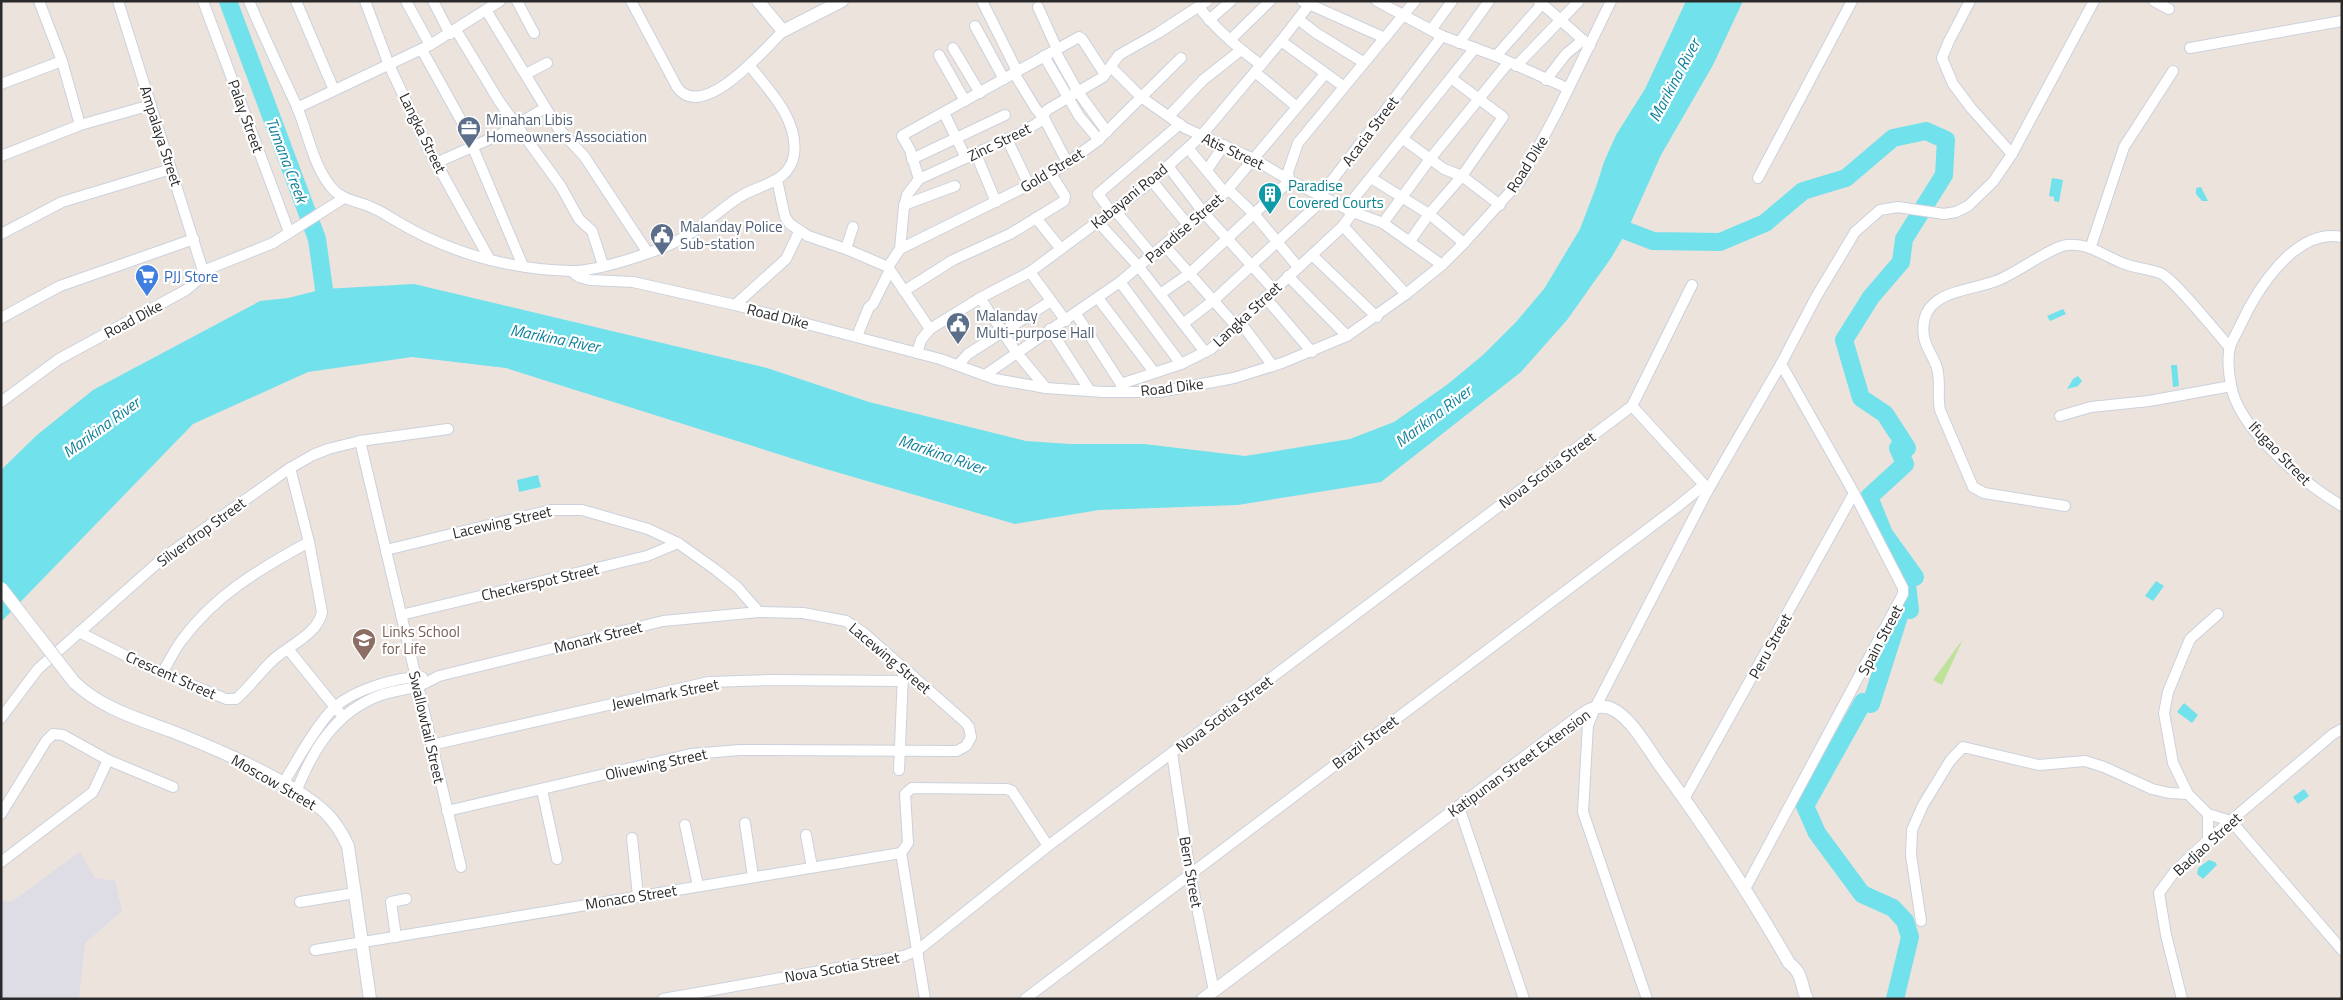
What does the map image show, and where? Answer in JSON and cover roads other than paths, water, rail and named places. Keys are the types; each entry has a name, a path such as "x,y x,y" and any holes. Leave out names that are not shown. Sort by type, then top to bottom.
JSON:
{"street":[{"path":"39,1 62,61 80,125"},
{"name":"Ampalaya Street","path":"118,1 203,271"},
{"name":"Palay Street","path":"203,1 288,232"},
{"path":"249,1 297,108 320,167 331,187 344,198 376,209 404,226 458,252 523,266 571,271 648,253 688,235 744,194 777,180 785,173 792,160 793,133 774,96 749,65"},
{"path":"296,1 334,90"},
{"name":"Langka Street","path":"365,1 389,65 436,163 490,260"},
{"path":"406,1 426,48 473,146 523,266"},
{"path":"433,1 516,125 556,178 579,219 592,231 603,265"},
{"path":"297,108 426,48 500,1"},
{"path":"517,1 534,33"},
{"path":"631,1 674,83 684,94 693,97 711,93 749,65 783,31 842,1"},
{"path":"758,1 783,31"},
{"path":"982,1 1016,72 1067,162"},
{"path":"1209,20 1231,1"},
{"path":"1230,40 1270,1"},
{"path":"1377,1 1442,36 1496,56 1512,65 1567,88"},
{"path":"1160,294 1188,274 1255,215 1289,180 1288,172 1298,143 1343,86 1415,1"},
{"path":"1431,30 1452,1"},
{"path":"1459,43 1489,1"},
{"path":"1383,223 1478,98 1579,1"},
{"name":"Road Dike","path":"571,271 579,277 590,280 634,282 735,305 917,353 958,365 995,379 1046,388 1090,392 1121,388 1159,392 1234,378 1312,352 1347,336 1377,317 1406,294 1442,265 1464,243 1520,181 1538,149 1587,43 1611,1"},
{"path":"1758,178 1852,1"},
{"path":"1970,1 1942,58 1953,84 1971,108 2012,154"},
{"path":"1647,999 1583,812 1588,733 1595,708 1706,487 1781,364 1816,297 1855,232 1880,210 1898,207 1944,214 1956,212 1968,206 1993,182 2012,154 2094,1"},
{"path":"2154,1 2169,9"},
{"path":"1308,2 1385,38"},
{"name":"Kabayani Road","path":"917,353 921,340 930,329 980,298 1030,272 1152,181 1201,136 1281,42 1308,2"},
{"path":"1496,56 1541,2 1587,43 1566,54 1546,80"},
{"path":"1203,4 1209,20 1298,108"},
{"name":"Zinc Street","path":"919,180 1033,125 1042,117 1046,110 1100,78 1119,55 1203,4"},
{"path":"1038,7 1056,50 1078,92 1107,132"},
{"path":"486,10 558,128 584,156 648,253"},
{"path":"1298,19 1316,34 1364,62"},
{"path":"2190,48 2340,21"},
{"path":"975,26 1004,79"},
{"name":"Acacia Street","path":"1184,323 1214,300 1315,207 1321,195 1442,36"},
{"name":"Atis Street","path":"1056,50 1081,38 1108,70 1141,97 1180,124 1201,136 1254,158 1289,180 1350,211 1383,223 1442,265"},
{"path":"1281,42 1343,86"},
{"path":"953,48 980,93"},
{"name":"Langka Street","path":"1121,388 1154,372 1180,364 1211,349 1343,226 1350,211 1351,202 1475,48"},
{"path":"857,336 869,307 873,304 889,268 900,249 904,205 907,195 919,180 902,136 1056,50"},
{"path":"1169,116 1202,80 1241,50"},
{"path":"939,54 965,101"},
{"path":"1044,56 1068,98 1098,140"},
{"name":"Gold Street","path":"900,249 1051,174 1107,132 1181,58"},
{"path":"1,84 62,61"},
{"path":"526,74 548,63"},
{"path":"2090,246 2124,147 2173,71"},
{"name":"Paradise Street","path":"985,375 1050,328 1066,321 1120,282 1203,212 1226,191 1325,74"},
{"path":"1410,241 1429,214 1462,176 1503,118 1451,78"},
{"path":"1,156 80,125 151,105"},
{"path":"436,163 493,138 545,108"},
{"path":"944,113 966,158"},
{"path":"912,159 1005,115"},
{"path":"1153,256 1119,215 1098,197 1099,192 1180,124"},
{"path":"1007,139 1029,185"},
{"path":"1403,139 1451,174 1462,176 1500,205"},
{"path":"1207,170 1224,145"},
{"path":"1188,148 1226,191 1255,215 1298,267"},
{"path":"976,154 996,202"},
{"path":"1168,166 1203,212 1251,265 1312,352"},
{"path":"1,234 62,202 171,168"},
{"path":"904,291 953,260 1010,234 1065,199 1051,174"},
{"path":"1371,178 1429,214 1464,243"},
{"path":"777,180 785,217 799,232 846,248 889,268 930,329"},
{"path":"1152,181 1188,225"},
{"path":"904,205 955,186"},
{"name":"Road Dike","path":"1,402 60,359 186,290 198,280 203,271 273,243 344,198"},
{"path":"1036,218 1061,249"},
{"path":"1098,222 1139,267 1205,352"},
{"path":"1343,226 1406,294"},
{"path":"846,248 853,227"},
{"path":"735,305 786,259 799,232"},
{"name":"Ifugao Street","path":"2342,238 2335,236 2320,239 2303,246 2268,276 2252,299 2230,348 2231,386 2237,402 2249,422 2267,444 2307,483 2342,506"},
{"path":"1,318 60,286 194,240"},
{"path":"2065,506 1984,493 1972,486 1940,410 1937,368 1924,339 1923,322 1928,312 1943,296 1958,290 1995,281 2017,272 2050,251 2066,245 2090,246 2127,266 2162,273 2230,348"},
{"path":"1164,246 1188,274 1238,324 1273,366"},
{"path":"1312,255 1377,317"},
{"path":"1030,272 1066,321"},
{"path":"1288,276 1347,336"},
{"path":"1120,282 1180,364"},
{"name":"Nova Scotia Street","path":"663,999 904,956 918,950 1048,846 1632,406 1692,285"},
{"path":"980,298 1016,352 1046,388"},
{"path":"1098,298 1154,372"},
{"path":"958,365 968,354 1051,301"},
{"path":"1076,314 1121,388"},
{"path":"1050,328 1090,392"},
{"name":"Spain Street","path":"1745,889 1902,598 1902,588 1854,494 1781,364"},
{"path":"2060,416 2092,407 2149,400 2231,386"},
{"path":"1632,406 1706,487"},
{"name":"Silverdrop Street","path":"1,718 38,669 163,558 290,468 320,452 360,442 448,429"},
{"name":"Swallowtail Street","path":"360,442 461,867"},
{"name":"Crescent Street","path":"79,632 162,672 226,699 236,699 275,658 288,650 317,625 322,612 309,542 290,468"},
{"name":"Brazil Street","path":"1025,999 1190,873 1706,487"},
{"name":"Peru Street","path":"1684,799 1854,494"},
{"name":"Lacewing Street","path":"386,550 551,510 582,510 648,529 678,543 723,576 759,612 803,613 846,621 865,634 904,670 966,722 969,727 971,737 966,746 957,751 899,750"},
{"path":"162,672 181,640 227,592 263,568 309,542"},
{"name":"Checkerspot Street","path":"401,615 648,556 678,543"},
{"name":"Moscow Street","path":"1,588 74,682 90,696 108,707 210,747 283,784 326,813 343,835 350,856 370,999"},
{"name":"Monark Street","path":"296,792 306,767 328,731 342,717 373,698 417,682 663,621 759,612"},
{"path":"2218,614 2190,640 2168,692 2164,713 2174,763 2188,794 2208,814 2232,821 2342,950"},
{"path":"288,650 342,717"},
{"path":"899,770 904,670"},
{"name":"Jewelmark Street","path":"431,745 709,682 771,680 903,681"},
{"name":"Monark Street","path":"283,784 335,707 369,687 417,682"},
{"path":"369,687 373,698"},
{"name":"Katipunan Street Extension","path":"1203,999 1584,713 1595,708 1608,707 1622,715 1684,799 1745,889 1789,963 1796,968 1804,984 1806,997"},
{"name":"Badjao Street","path":"2182,999 2166,935 2159,893 2175,871 2208,840 2333,734 2342,729"},
{"path":"1,814 46,741 53,734 63,735 108,760 173,788"},
{"path":"1921,921 1911,855 1912,830 1923,805 1950,761 1963,747 2038,765 2085,761 2104,767 2152,789 2169,793 2188,794"},
{"name":"Olivewing Street","path":"447,811 691,754 740,750 899,750"},
{"name":"Bern Street","path":"1172,753 1190,873 1214,991"},
{"path":"1,862 93,792 108,760"},
{"path":"925,999 901,853 908,843 905,794 912,788 1007,789 1012,791 1048,846"},
{"path":"542,790 557,859"},
{"path":"1459,807 1524,999"},
{"path":"2208,814 2208,840"},
{"path":"745,823 753,877"},
{"path":"685,825 698,886"},
{"path":"806,835 812,867"},
{"path":"632,838 638,896"},
{"name":"Monaco Street","path":"314,950 901,853"},
{"path":"300,902 355,893"},
{"path":"396,937 390,902 406,899"}],"water":[{"name":"Marikina River","path":"1686,1 1743,1 1713,65 1661,155 1627,231 1611,258 1567,320 1521,372 1381,482 1238,505 1099,510 1015,524 819,467 506,368 412,357 308,372 193,424 1,622 1,470 37,435 93,390 260,301 288,298 324,289 414,284 767,368 869,402 1026,441 1070,444 1144,444 1245,456 1350,439 1394,422 1448,384 1483,355 1516,322 1544,289 1580,229 1604,162 1616,135 1645,89"},
{"path":"2052,178 2063,180 2059,202 2054,201 2054,197 2049,196"},
{"path":"2201,187 2208,201 2202,201 2196,194 2196,188"},
{"path":"2063,309 2066,314 2050,321 2047,316"},
{"path":"2171,365 2177,365 2179,386 2173,387"},
{"path":"2078,376 2082,381 2078,386 2067,389 2073,379"},
{"path":"538,475 541,487 519,492 517,480"},
{"path":"2156,581 2164,586 2153,601 2145,596"},
{"path":"2184,703 2198,715 2192,723 2177,712"},
{"path":"2304,789 2309,796 2298,804 2293,797"},
{"path":"2209,860 2217,865 2203,879 2197,874 2198,868"}],"waterway":[{"name":"Tumana Creek","path":"228,1 317,239 324,289 331,310"},
{"path":"1609,219 1627,231 1653,241 1720,242 1765,223 1803,191 1846,178 1893,138 1926,131 1946,140 1944,175 1904,239 1901,262 1871,297 1844,340 1861,398 1885,414 1907,448 1898,448 1905,464 1869,497 1884,534 1915,577 1906,576 1910,610 1901,610 1871,704 1863,702 1805,806 1817,833 1862,894 1893,908 1905,921 1910,937 1895,999"}],"place":[{"name":"Minahan Libis Homeowners Association","path":"469,149"},
{"name":"Paradise Covered Courts","path":"1270,215"},
{"name":"Malanday Police Sub-station","path":"662,256"},
{"name":"PJJ Store","path":"147,297"},
{"name":"Malanday Multi-purpose Hall","path":"958,345"},
{"name":"Links School for Life","path":"364,661"}]}
